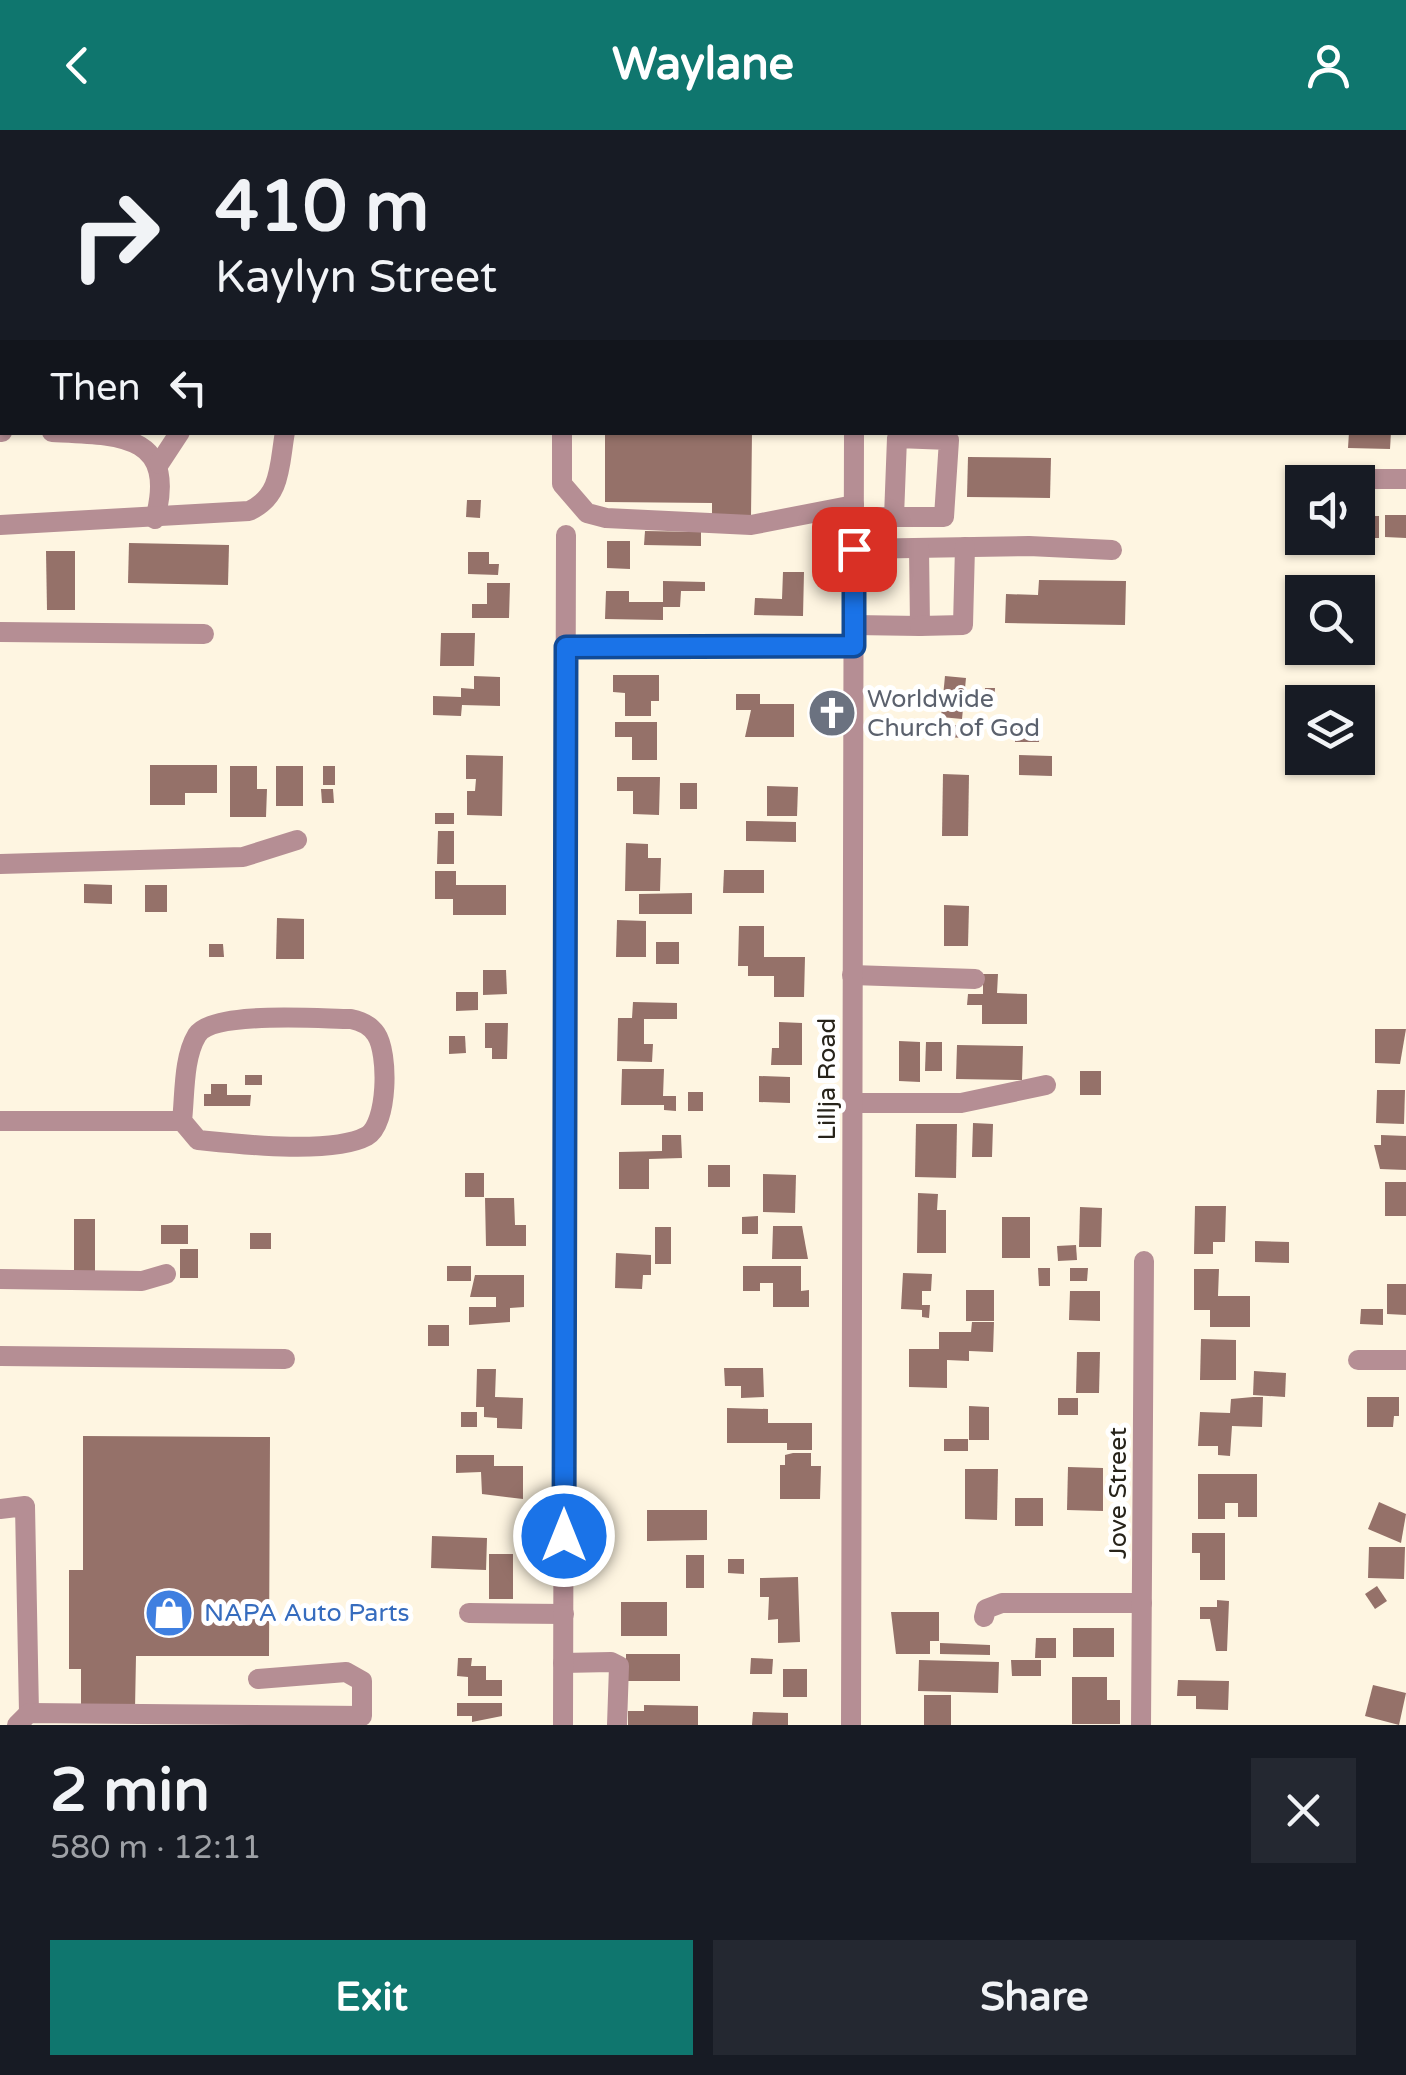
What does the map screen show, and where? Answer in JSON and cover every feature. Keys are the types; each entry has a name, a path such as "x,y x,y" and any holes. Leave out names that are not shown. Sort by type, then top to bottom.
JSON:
{"street":[{"path":"79,435 133,441 159,464"},
{"path":"155,519 161,498 159,464 178,435"},
{"path":"0,525 249,512 266,504 280,470 285,435"},
{"path":"562,435 562,484 587,513 606,518 752,524 854,511 894,517 944,517 949,440 897,438 894,517"},
{"name":"Lillja Road","path":"852,1725 854,435"},
{"path":"1375,479 1406,479"},
{"path":"563,1725 566,535"},
{"path":"566,647 854,635 963,625 965,547"},
{"path":"919,548 920,626"},
{"path":"854,549 1112,550"},
{"path":"0,632 204,634"},
{"path":"0,864 242,857 297,840"},
{"path":"852,975 974,979"},
{"path":"0,1121 182,1121 198,1140 343,1144 372,1132 382,1111 381,1044 363,1022 351,1019 236,1020 209,1025 200,1030 190,1055 182,1121"},
{"path":"852,1103 961,1103 1046,1085"},
{"name":"Jove Street","path":"1141,1725 1144,1261"},
{"path":"0,1279 142,1281 166,1274"},
{"path":"0,1356 285,1359"},
{"path":"1358,1360 1406,1360"},
{"path":"0,1509 25,1506 37,1719 362,1716 362,1681 346,1672 258,1680"},
{"path":"984,1617 986,1609 1002,1604 1142,1603"},
{"path":"470,1613 564,1614"},
{"path":"564,1662 612,1662 619,1666 617,1725"}],"building":[{"path":"605,435 752,435 751,517 712,516 712,503 605,502"},
{"path":"1349,435 1391,435 1390,449 1348,448"},
{"path":"968,457 1051,458 1050,498 967,497"},
{"path":"467,500 481,500 480,518 466,517"},
{"path":"1385,515 1406,515 1406,538 1385,537"},
{"path":"1375,516 1379,516 1379,538 1375,538"},
{"path":"645,531 701,532 701,546 644,545"},
{"path":"607,541 630,541 630,569 607,568"},
{"path":"129,543 229,545 228,585 128,583"},
{"path":"46,551 75,551 75,610 47,610"},
{"path":"468,552 489,552 489,564 499,564 498,575 468,574"},
{"path":"783,572 804,572 803,616 754,615 755,598 782,599"},
{"path":"1039,580 1126,581 1125,625 1005,623 1006,594 1038,595"},
{"path":"663,581 705,582 705,591 681,591 680,607 663,607 663,620 605,619 606,591 629,591 629,602 663,602"},
{"path":"487,583 510,583 509,618 472,618 472,604 487,604"},
{"path":"441,633 475,633 474,666 440,666"},
{"path":"613,675 659,675 659,701 651,701 651,716 625,716 625,693 613,692"},
{"path":"474,676 500,677 500,706 462,705 461,716 433,715 433,696 461,697 461,688 474,689"},
{"path":"945,676 966,678 962,719 941,717"},
{"path":"985,688 995,688 994,706 984,705"},
{"path":"736,694 760,694 760,704 794,704 794,737 745,737 751,710 736,710"},
{"path":"615,722 657,722 657,760 632,760 632,737 615,737"},
{"path":"946,725 965,725 964,738 945,737"},
{"path":"1015,729 1040,729 1039,742 1015,742"},
{"path":"466,755 503,756 502,816 467,815 467,791 475,791 476,779 466,779"},
{"path":"1019,755 1052,756 1052,776 1019,775"},
{"path":"150,765 217,765 217,793 185,793 185,805 150,805"},
{"path":"230,766 257,766 257,789 267,789 266,817 230,817"},
{"path":"276,766 303,766 303,806 276,806"},
{"path":"323,766 335,766 335,785 323,785"},
{"path":"943,774 969,775 968,836 942,836"},
{"path":"617,777 660,777 659,815 633,814 633,791 617,791"},
{"path":"680,783 697,783 697,809 680,809"},
{"path":"767,786 798,787 797,816 767,816"},
{"path":"321,789 333,789 334,803 322,803"},
{"path":"435,813 454,813 454,824 435,824"},
{"path":"746,821 796,822 796,842 746,841"},
{"path":"438,831 454,831 454,864 437,864"},
{"path":"626,843 648,844 648,858 661,858 660,891 625,891"},
{"path":"724,870 764,870 764,893 723,893"},
{"path":"435,871 456,871 456,885 506,885 506,915 453,915 453,899 435,899"},
{"path":"84,884 112,885 112,904 84,903"},
{"path":"145,885 167,885 167,912 145,912"},
{"path":"692,893 692,914 639,914 639,894"},
{"path":"944,905 969,906 968,946 944,946"},
{"path":"277,918 304,919 304,959 276,959"},
{"path":"617,920 646,921 646,957 616,957"},
{"path":"739,926 764,926 764,957 805,957 804,997 774,997 774,976 748,976 748,966 738,966"},
{"path":"656,942 679,942 679,964 656,964"},
{"path":"209,944 223,944 224,957 209,957"},
{"path":"483,970 506,970 507,994 483,995"},
{"path":"983,974 998,974 997,993 1027,994 1027,1024 982,1024 982,1005 967,1005 968,994 983,994"},
{"path":"456,992 478,992 478,1010 456,1011"},
{"path":"633,1002 677,1003 677,1019 644,1019 644,1044 653,1044 652,1062 617,1061 618,1018 632,1018"},
{"path":"779,1022 802,1023 802,1065 771,1065 772,1048 779,1048"},
{"path":"485,1023 508,1023 507,1059 492,1059 492,1048 485,1048"},
{"path":"1375,1029 1406,1029 1400,1064 1375,1063"},
{"path":"449,1036 465,1036 466,1053 449,1054"},
{"path":"899,1041 920,1042 920,1082 899,1081"},
{"path":"926,1042 942,1042 942,1071 925,1071"},
{"path":"957,1045 1023,1046 1022,1080 956,1079"},
{"path":"622,1069 664,1069 663,1096 676,1096 676,1111 664,1110 664,1105 621,1105"},
{"path":"1080,1071 1101,1071 1101,1095 1080,1095"},
{"path":"245,1075 262,1075 262,1085 245,1085"},
{"path":"759,1076 790,1077 790,1103 759,1102"},
{"path":"211,1084 227,1084 227,1095 251,1095 250,1106 204,1106 204,1094 211,1094"},
{"path":"1377,1090 1405,1090 1404,1124 1376,1123"},
{"path":"688,1092 703,1092 703,1111 688,1111"},
{"path":"973,1123 993,1124 992,1157 972,1157"},
{"path":"916,1124 957,1124 956,1178 915,1177"},
{"path":"662,1135 681,1135 682,1158 649,1159 649,1189 619,1189 619,1152 662,1151"},
{"path":"1381,1135 1406,1136 1406,1170 1380,1169 1374,1145 1381,1145"},
{"path":"708,1165 730,1165 730,1187 708,1187"},
{"path":"465,1173 484,1173 484,1197 465,1197"},
{"path":"763,1174 796,1175 795,1213 763,1212"},
{"path":"1385,1182 1406,1182 1406,1216 1385,1216"},
{"path":"918,1193 938,1194 937,1210 946,1210 946,1253 917,1253"},
{"path":"485,1198 514,1198 515,1225 526,1225 526,1246 486,1246"},
{"path":"1195,1206 1226,1206 1225,1242 1213,1242 1213,1254 1194,1254"},
{"path":"1080,1207 1102,1208 1101,1247 1079,1247"},
{"path":"758,1216 758,1234 742,1234 742,1217"},
{"path":"1002,1217 1030,1217 1030,1258 1002,1258"},
{"path":"74,1219 95,1219 95,1272 74,1272"},
{"path":"161,1225 188,1225 188,1244 161,1244"},
{"path":"773,1226 802,1226 808,1259 772,1259"},
{"path":"655,1227 671,1227 671,1264 655,1264"},
{"path":"250,1233 271,1233 271,1249 250,1249"},
{"path":"1255,1241 1289,1242 1289,1263 1255,1262"},
{"path":"1076,1245 1077,1260 1058,1261 1057,1246"},
{"path":"180,1249 198,1249 198,1278 180,1278"},
{"path":"616,1253 651,1255 651,1275 643,1275 642,1289 615,1288"},
{"path":"447,1266 471,1266 471,1281 447,1281"},
{"path":"743,1266 801,1266 801,1291 809,1290 809,1307 773,1307 773,1283 760,1283 760,1291 743,1291"},
{"path":"1038,1268 1050,1268 1050,1286 1039,1286"},
{"path":"1070,1268 1088,1268 1087,1281 1070,1281"},
{"path":"1194,1269 1219,1269 1218,1296 1250,1296 1250,1327 1210,1327 1210,1310 1194,1310"},
{"path":"903,1273 932,1274 931,1291 922,1291 922,1305 930,1305 929,1318 922,1317 922,1310 901,1309"},
{"path":"475,1275 524,1275 524,1307 510,1308 510,1322 469,1325 469,1307 496,1307 496,1297 470,1297"},
{"path":"1387,1284 1406,1284 1406,1315 1387,1314"},
{"path":"966,1290 994,1290 994,1321 966,1321"},
{"path":"1070,1291 1100,1291 1100,1321 1069,1320"},
{"path":"1361,1309 1383,1309 1383,1325 1360,1324"},
{"path":"972,1322 994,1322 993,1352 969,1351 969,1361 947,1360 947,1388 909,1387 909,1349 939,1349 939,1332 971,1332"},
{"path":"428,1325 449,1325 449,1346 428,1346"},
{"path":"1201,1339 1236,1340 1236,1380 1200,1380"},
{"path":"1077,1352 1100,1352 1099,1393 1076,1393"},
{"path":"724,1368 763,1368 764,1397 741,1398 741,1386 725,1386"},
{"path":"477,1369 496,1369 495,1397 523,1398 522,1429 497,1428 497,1418 484,1417 484,1407 476,1407"},
{"path":"1254,1371 1286,1373 1285,1397 1253,1395"},
{"path":"1263,1397 1262,1427 1232,1426 1230,1456 1218,1455 1218,1446 1198,1446 1200,1412 1230,1413 1231,1399"},
{"path":"1367,1397 1399,1397 1399,1416 1394,1416 1393,1427 1367,1427"},
{"path":"1058,1398 1078,1398 1078,1415 1058,1415"},
{"path":"969,1406 989,1407 989,1440 969,1440"},
{"path":"727,1408 768,1409 768,1423 812,1423 812,1450 787,1450 787,1443 727,1443"},
{"path":"461,1412 477,1412 477,1427 461,1427"},
{"name":"NAPA Auto Parts","path":"83,1436 270,1437 269,1656 136,1656 135,1709 81,1709 81,1669 69,1669 69,1570 83,1570"},
{"path":"944,1439 968,1439 968,1451 944,1451"},
{"path":"811,1453 811,1466 821,1466 820,1499 780,1499 780,1465 785,1465 785,1455"},
{"path":"456,1455 494,1455 494,1466 523,1466 523,1499 482,1494 481,1472 456,1473"},
{"path":"1068,1467 1103,1468 1103,1511 1067,1510"},
{"path":"965,1469 998,1469 997,1520 965,1519"},
{"path":"1198,1474 1257,1474 1257,1517 1238,1517 1238,1503 1225,1503 1225,1519 1198,1519"},
{"path":"1015,1498 1043,1498 1043,1526 1015,1526"},
{"path":"1379,1502 1406,1514 1401,1543 1368,1529"},
{"path":"647,1510 707,1510 707,1540 647,1541"},
{"path":"1192,1533 1225,1533 1225,1580 1200,1580 1200,1553 1192,1553"},
{"path":"432,1536 487,1538 486,1570 431,1568"},
{"path":"1369,1547 1405,1547 1404,1579 1368,1578"},
{"path":"489,1554 513,1554 513,1599 489,1599"},
{"path":"686,1555 704,1555 704,1588 686,1588"},
{"path":"728,1559 744,1559 744,1574 728,1573"},
{"path":"798,1577 800,1642 778,1643 778,1619 768,1620 769,1597 760,1597 760,1578"},
{"path":"1377,1586 1387,1601 1375,1609 1365,1594"},
{"path":"1217,1600 1229,1601 1227,1651 1216,1651 1210,1619 1200,1619 1200,1607 1217,1607"},
{"path":"621,1602 667,1602 667,1636 621,1636"},
{"path":"891,1612 939,1612 939,1641 930,1641 930,1654 896,1654"},
{"path":"1073,1628 1114,1628 1114,1657 1073,1657"},
{"path":"1036,1638 1056,1638 1056,1658 1035,1658"},
{"path":"940,1643 990,1645 990,1655 940,1654"},
{"path":"626,1654 680,1654 680,1681 626,1681"},
{"path":"458,1658 472,1658 471,1666 486,1666 486,1680 502,1680 502,1696 468,1696 468,1677 457,1676"},
{"path":"751,1658 773,1659 772,1674 750,1674"},
{"path":"919,1660 999,1662 998,1693 918,1691"},
{"path":"1011,1660 1041,1660 1041,1676 1012,1676"},
{"path":"783,1669 807,1669 807,1697 783,1697"},
{"path":"1072,1677 1107,1677 1107,1700 1120,1700 1120,1724 1072,1724"},
{"path":"1178,1680 1229,1681 1228,1710 1196,1709 1196,1696 1177,1696"},
{"path":"1373,1685 1406,1693 1399,1725 1365,1716"},
{"path":"924,1695 951,1695 951,1725 924,1725"},
{"path":"457,1703 502,1703 502,1716 472,1722 472,1716 457,1716"},
{"path":"644,1705 698,1706 698,1725 628,1725 628,1711 644,1711"},
{"path":"753,1712 788,1713 788,1725 752,1725"}],"place":[{"name":"Worldwide Church of God","path":"832,713"},
{"name":"NAPA Auto Parts","path":"169,1613"}],"route":[{"path":"564,1536 566,647 854,646 854,549"}]}
